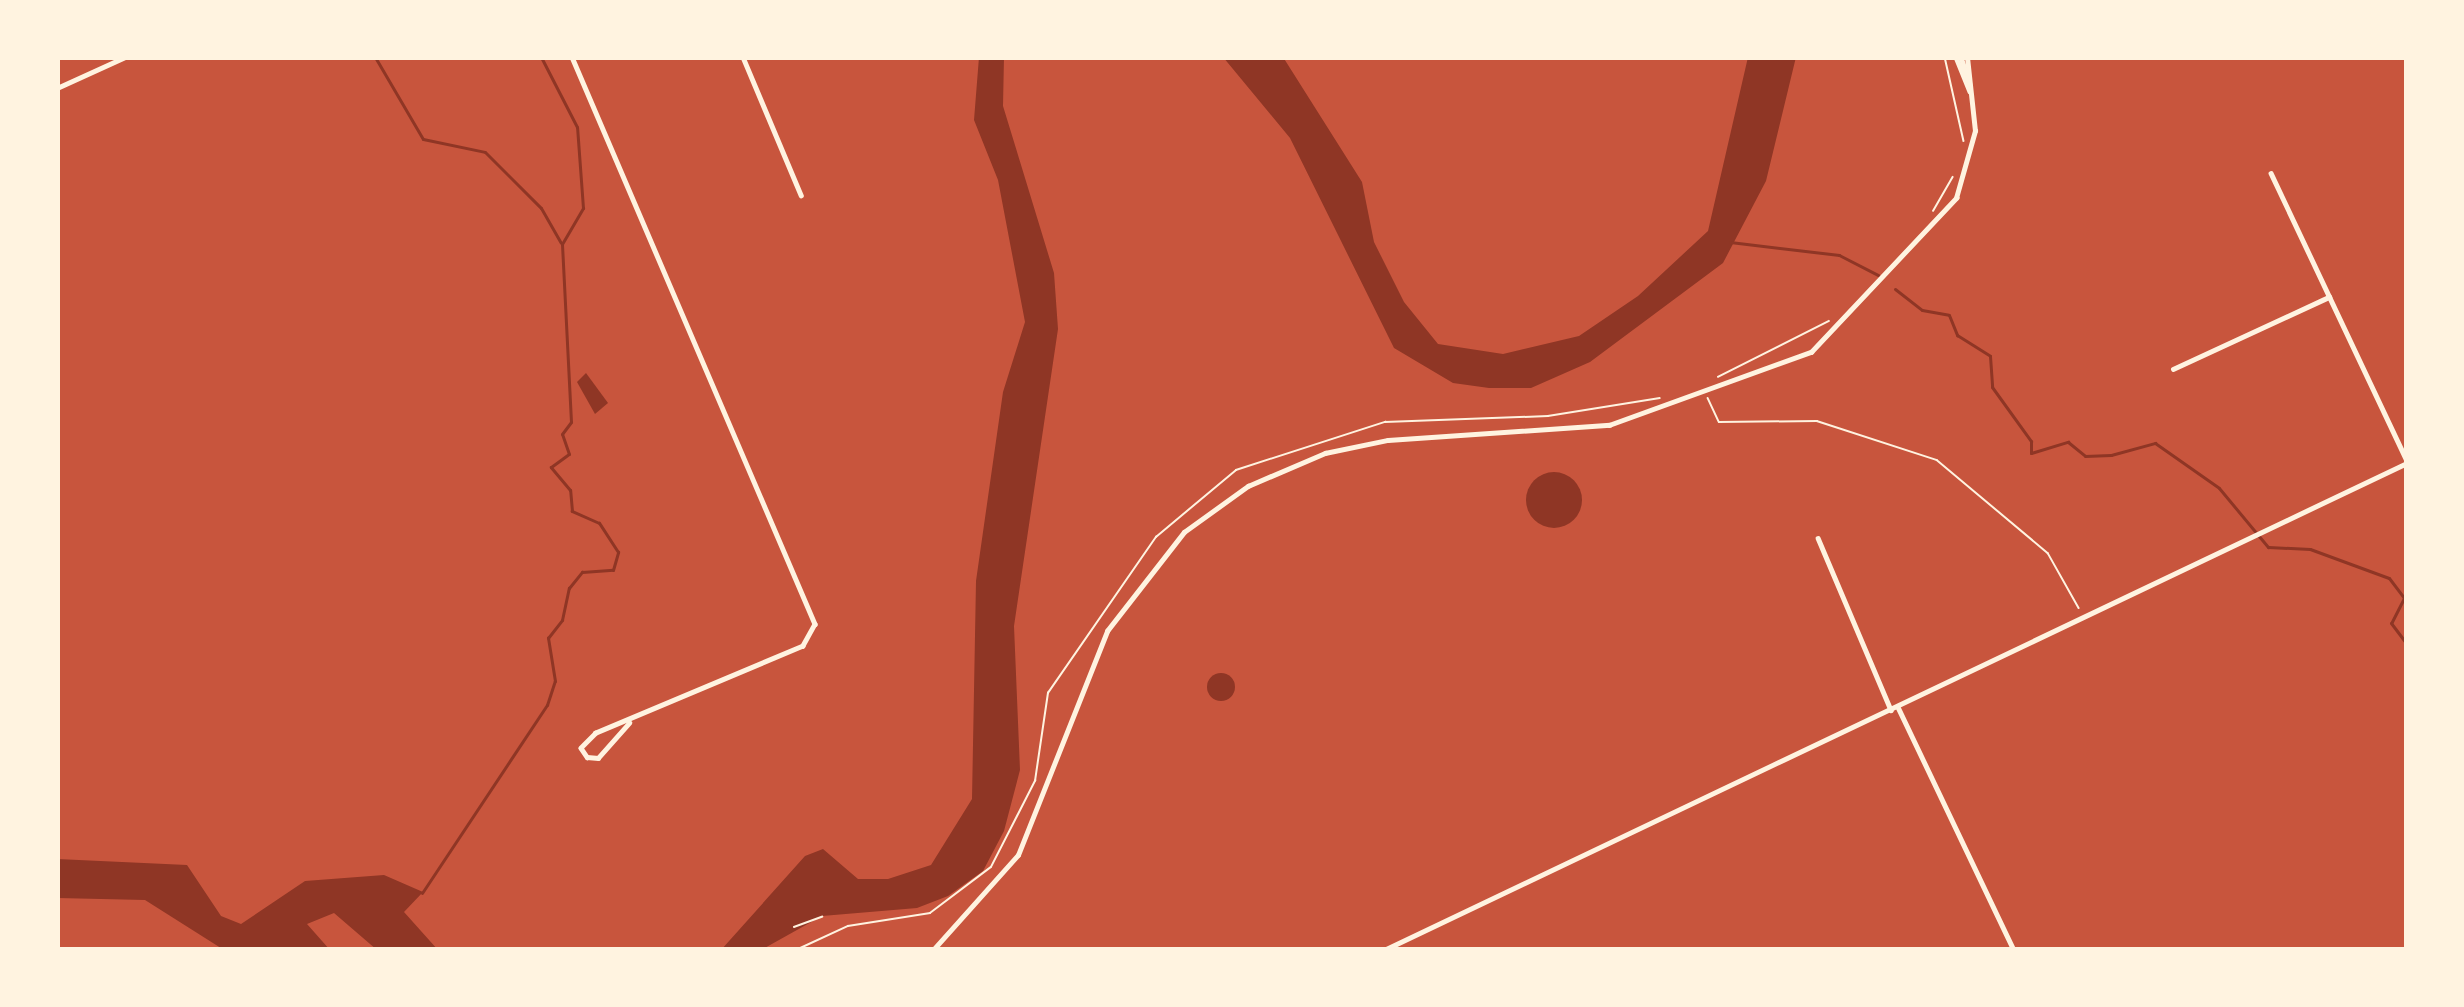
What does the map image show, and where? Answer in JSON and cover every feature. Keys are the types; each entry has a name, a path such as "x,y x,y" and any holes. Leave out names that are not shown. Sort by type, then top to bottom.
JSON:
{"street":[{"path":"57,88 124,57"},
{"path":"572,57 814,624 803,646 586,740 587,757 598,758 629,723"},
{"path":"743,57 801,195"},
{"path":"1961,57 1974,95"},
{"path":"933,950 1018,855 1119,610 1156,560 1218,505 1297,462 1350,446 1598,427 1707,395 1811,352 1925,238 1966,178 1974,95 1961,57"},
{"path":"1384,950 2407,462 2271,173"},
{"path":"2173,369 2329,297"},
{"path":"1818,538 1891,710"},
{"path":"1898,706 2014,950"}],"path":[{"path":"1946,57 1964,112 1963,149"},
{"path":"1932,212 1957,169"},
{"path":"1843,311 1782,350 1702,383 1720,422 1817,421 1937,460 2048,553 2084,618"},
{"path":"796,950 848,926 930,913 991,867 1034,781 1048,693 1156,537 1236,470 1366,426 1605,410 1673,393"},
{"path":"794,927 822,917"}],"shaded area":[{"path":"979,57 1004,57 1003,106 1054,273 1058,329 1014,626 1020,770 1004,831 983,871 948,896 917,908 822,916 761,950 721,950 805,856 823,849 858,879 888,879 931,865 972,799 976,581 1003,392 1025,322 998,180 974,120"},
{"path":"1223,57 1283,57 1362,182 1374,242 1404,302 1438,344 1503,354 1579,336 1638,296 1708,231 1748,57 1796,57 1766,181 1723,263 1590,362 1531,388 1489,388 1453,383 1394,348 1290,138"},
{"path":"586,373 608,403 595,414 577,382"},
{"path":"1554,472 1574,480 1582,500 1574,520 1554,528 1534,520 1526,500 1534,480"},
{"path":"1221,673 1231,677 1235,687 1231,697 1221,701 1211,697 1207,687 1211,677"},
{"path":"57,859 187,865 221,916 241,924 305,881 384,875 423,892 404,912 438,950 377,950 334,913 307,924 330,950 224,950 145,900 57,898"}],"waterway":[{"path":"375,57 423,139 485,152 541,208 561,243"},
{"path":"422,893 547,705 555,681 548,638 562,620 569,588 582,572 613,570 618,552 599,523 572,511 570,490 551,467 569,454 562,434 571,422 562,244 583,208 577,127 541,57"},
{"path":"1730,242 1839,255 1878,275"},
{"path":"1895,289 1922,310 1949,315 1957,335 1990,356 1992,387 2031,441 2031,453 2068,442 2085,456 2111,455 2155,443 2219,488 2268,547 2310,549 2389,578 2404,598 2391,623 2407,644"}]}
